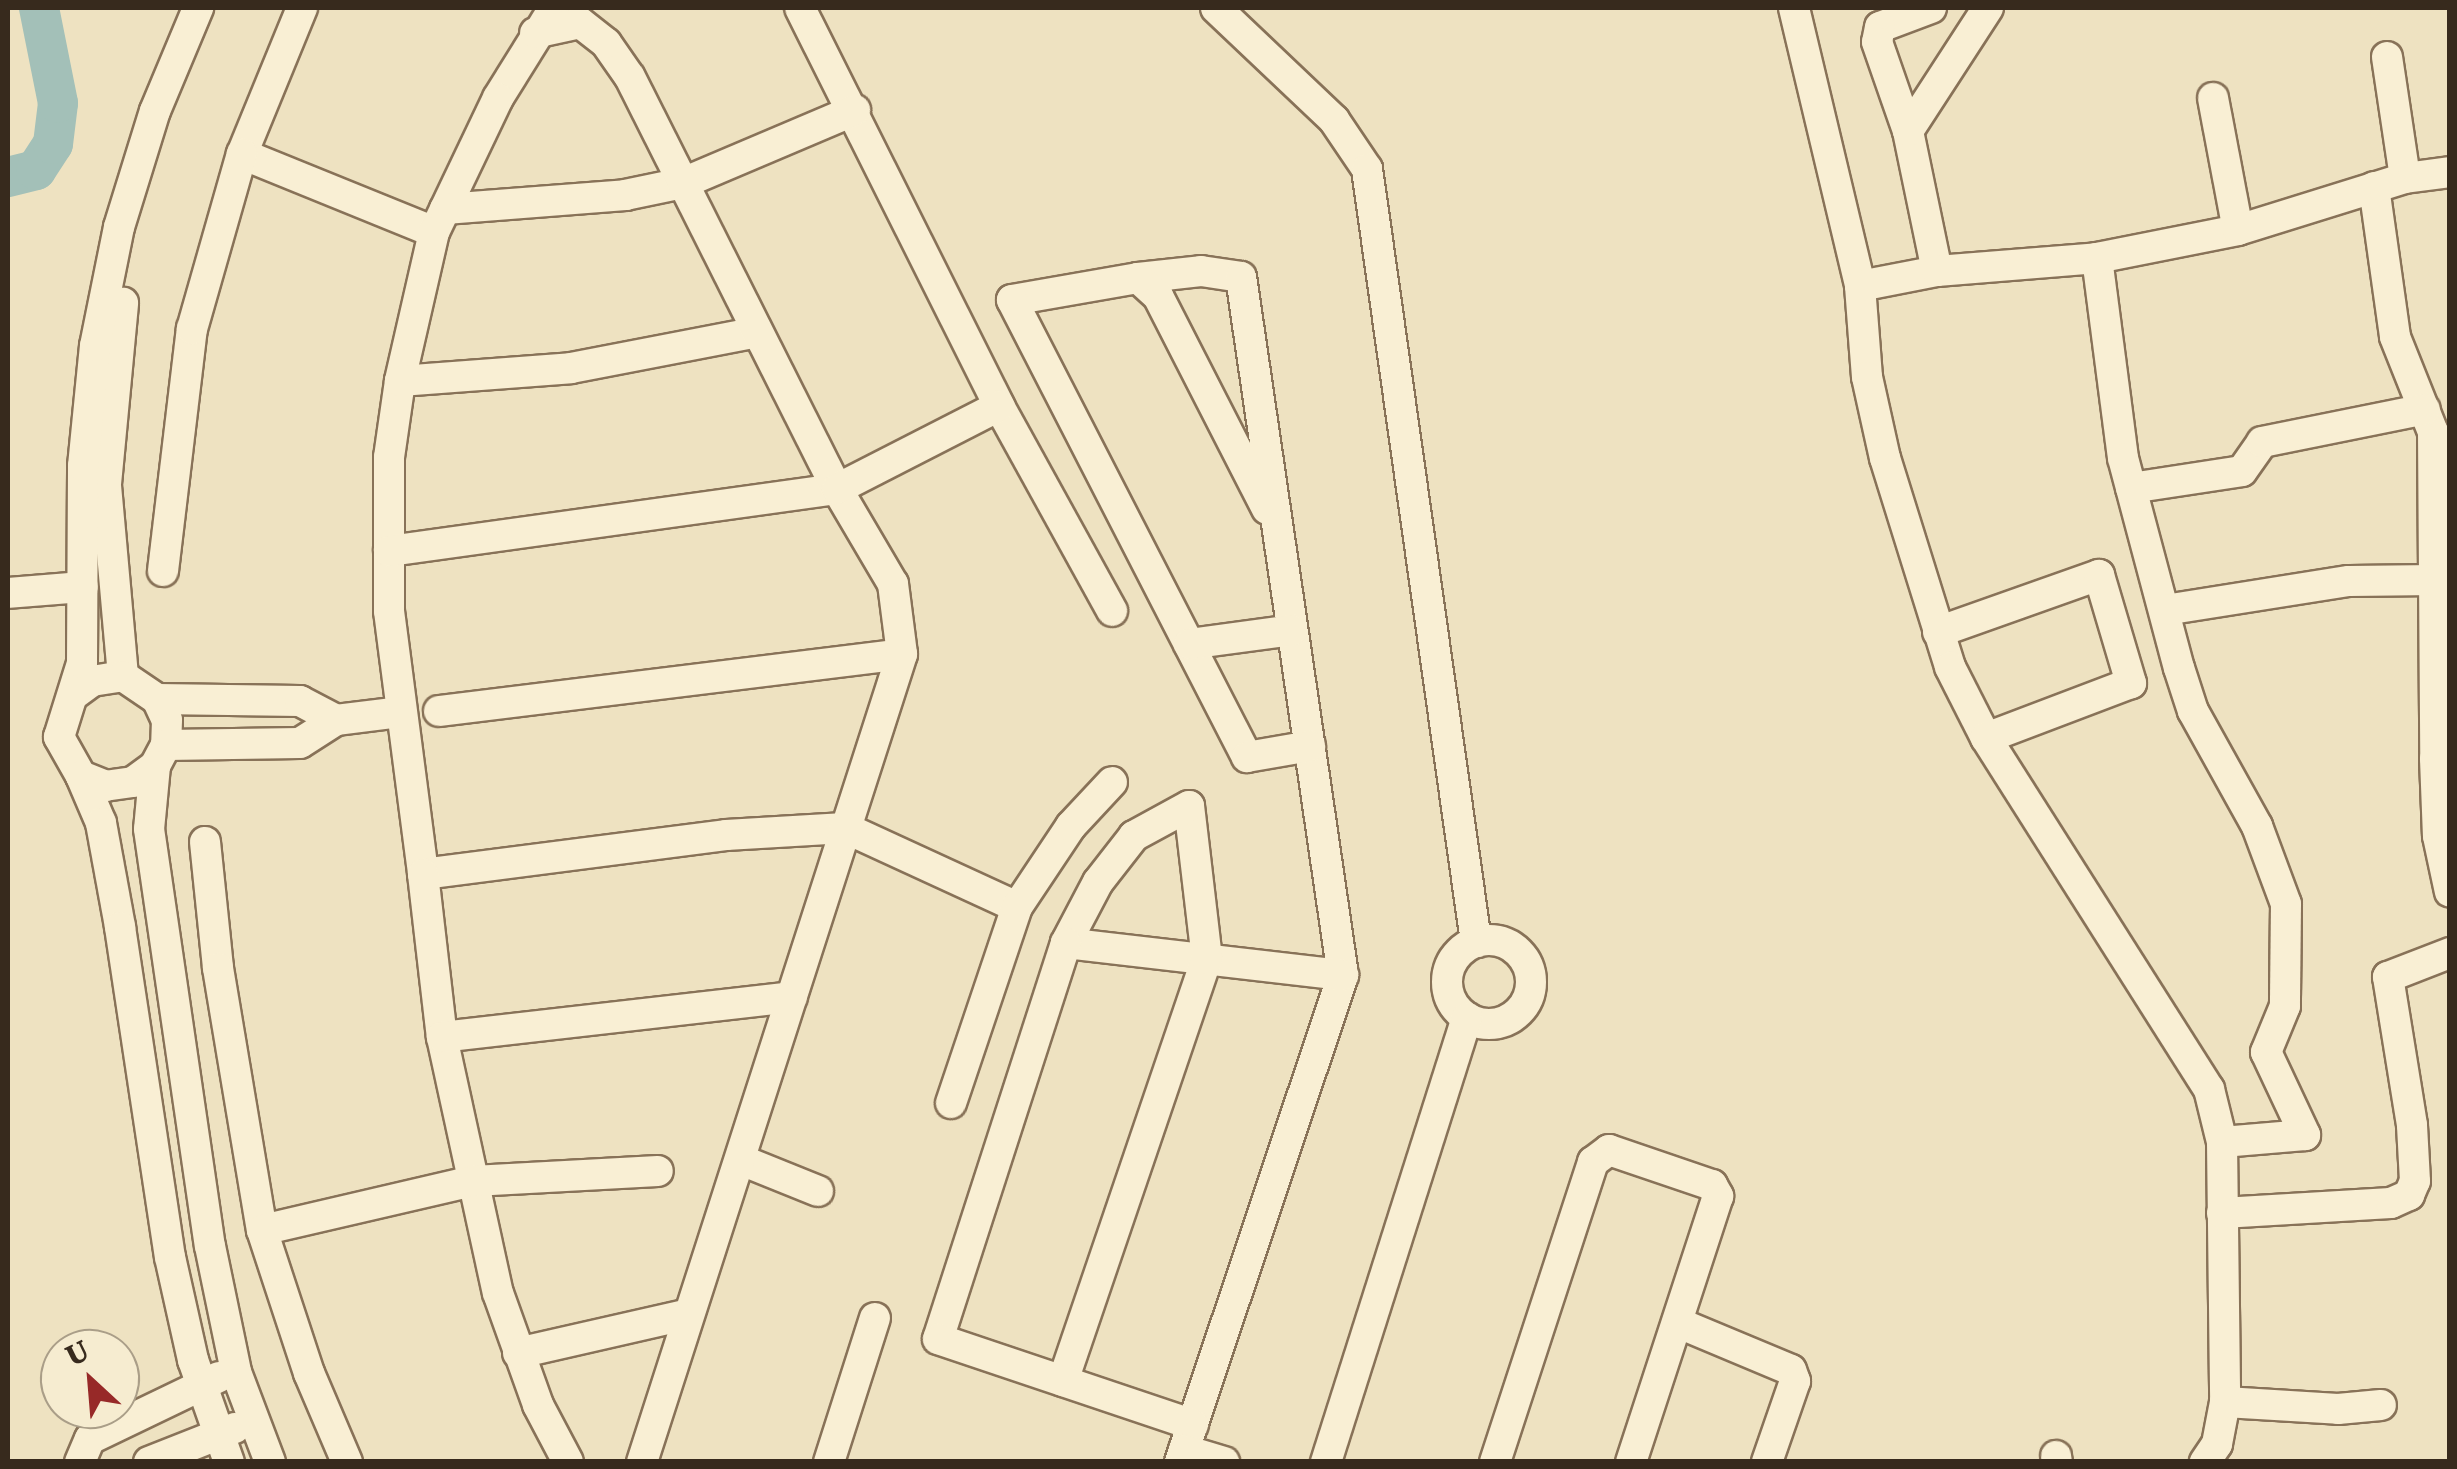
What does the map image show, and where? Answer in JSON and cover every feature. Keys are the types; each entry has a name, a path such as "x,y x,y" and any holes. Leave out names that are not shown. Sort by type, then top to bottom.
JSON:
{"street":[{"path":"198,8 155,112 119,227 95,346 83,466 82,663 59,738 81,776 100,823 170,1256 200,1382 223,1448"},
{"path":"123,676 106,484 124,291 178,105 222,8"},
{"path":"163,570 192,329 242,154 302,8"},
{"path":"554,8 534,33 439,221 400,381 389,457 389,551 400,712 442,1038 473,1181 518,1354 568,1462"},
{"path":"800,8 855,110 1000,406 1112,611"},
{"path":"1216,8 1334,120 1367,169 1476,942"},
{"path":"1794,8 1860,286 1867,377 1884,458 1938,632 1986,738 2210,1089 2222,1142 2225,1402 2217,1444 2205,1462"},
{"path":"1931,8 1880,27 1877,42 1908,131 1936,271"},
{"path":"1908,131 1988,8"},
{"path":"534,33 589,18 629,76 753,333 893,584 902,654 741,1160 638,1460"},
{"path":"2387,57 2405,178"},
{"path":"2213,98 2238,230"},
{"path":"242,154 439,221 683,183 855,110"},
{"path":"1860,286 1936,271 2097,258 2238,230 2374,186 2450,172"},
{"path":"2374,186 2394,336 2433,432 2442,542 2436,580 2438,836 2450,892"},
{"path":"2097,258 2130,488 2193,711 2257,826 2286,904 2285,1006 2266,1052 2305,1135 2222,1142"},
{"path":"1186,1445 1343,975 1310,746 1292,630 1241,277 1201,271 1012,300 1247,757 1310,746"},
{"path":"1138,278 1158,296 1278,530"},
{"path":"400,381 571,368 753,333"},
{"path":"389,551 837,489 1000,406"},
{"path":"2130,488 2242,471 2262,442 2425,409"},
{"path":"1938,632 2099,575 2131,683 1986,738"},
{"path":"2165,610 2349,581 2436,580"},
{"path":"8,593 83,587"},
{"path":"1190,644 1292,630"},
{"path":"438,711 902,654"},
{"path":"73,695 92,682 123,676 157,699 167,720 149,829 175,1032 236,1372 251,1422 270,1462"},
{"path":"157,699 300,701 336,720"},
{"path":"81,776 120,784 161,756 300,744 336,720 400,712"},
{"path":"951,1103 1017,906 1071,826 1112,782"},
{"path":"1063,1382 1207,959 1189,806 1134,836 1098,882 1066,943 938,1339 1063,1382 1224,1462"},
{"path":"423,874 726,835 845,828 1017,906"},
{"path":"205,842 218,968 262,1230 309,1373 346,1462"},
{"path":"1476,942 1511,946 1527,963 1531,986 1513,1016 1490,1024 1468,1018 1446,984 1454,958 1476,942"},
{"path":"1066,943 1343,975"},
{"path":"2222,1213 2391,1202 2408,1194 2414,1181 2412,1125 2388,977 2450,953"},
{"path":"442,1038 792,997"},
{"path":"1327,1460 1468,1018"},
{"path":"1495,1462 1594,1162 1603,1151 1618,1151 1717,1192 1681,1324 1631,1462"},
{"path":"741,1160 818,1190"},
{"path":"262,1230 473,1181 658,1171"},
{"path":"518,1354 688,1314"},
{"path":"829,1462 875,1318"},
{"path":"1681,1324 1791,1370 1795,1381 1767,1462"},
{"path":"80,1462 90,1439 200,1382 236,1372"},
{"path":"2225,1402 2338,1409 2382,1405"},
{"path":"149,1462 223,1448 251,1422"}],"waterway":[{"path":"8,177 36,170 53,144 58,103 39,8"}]}
